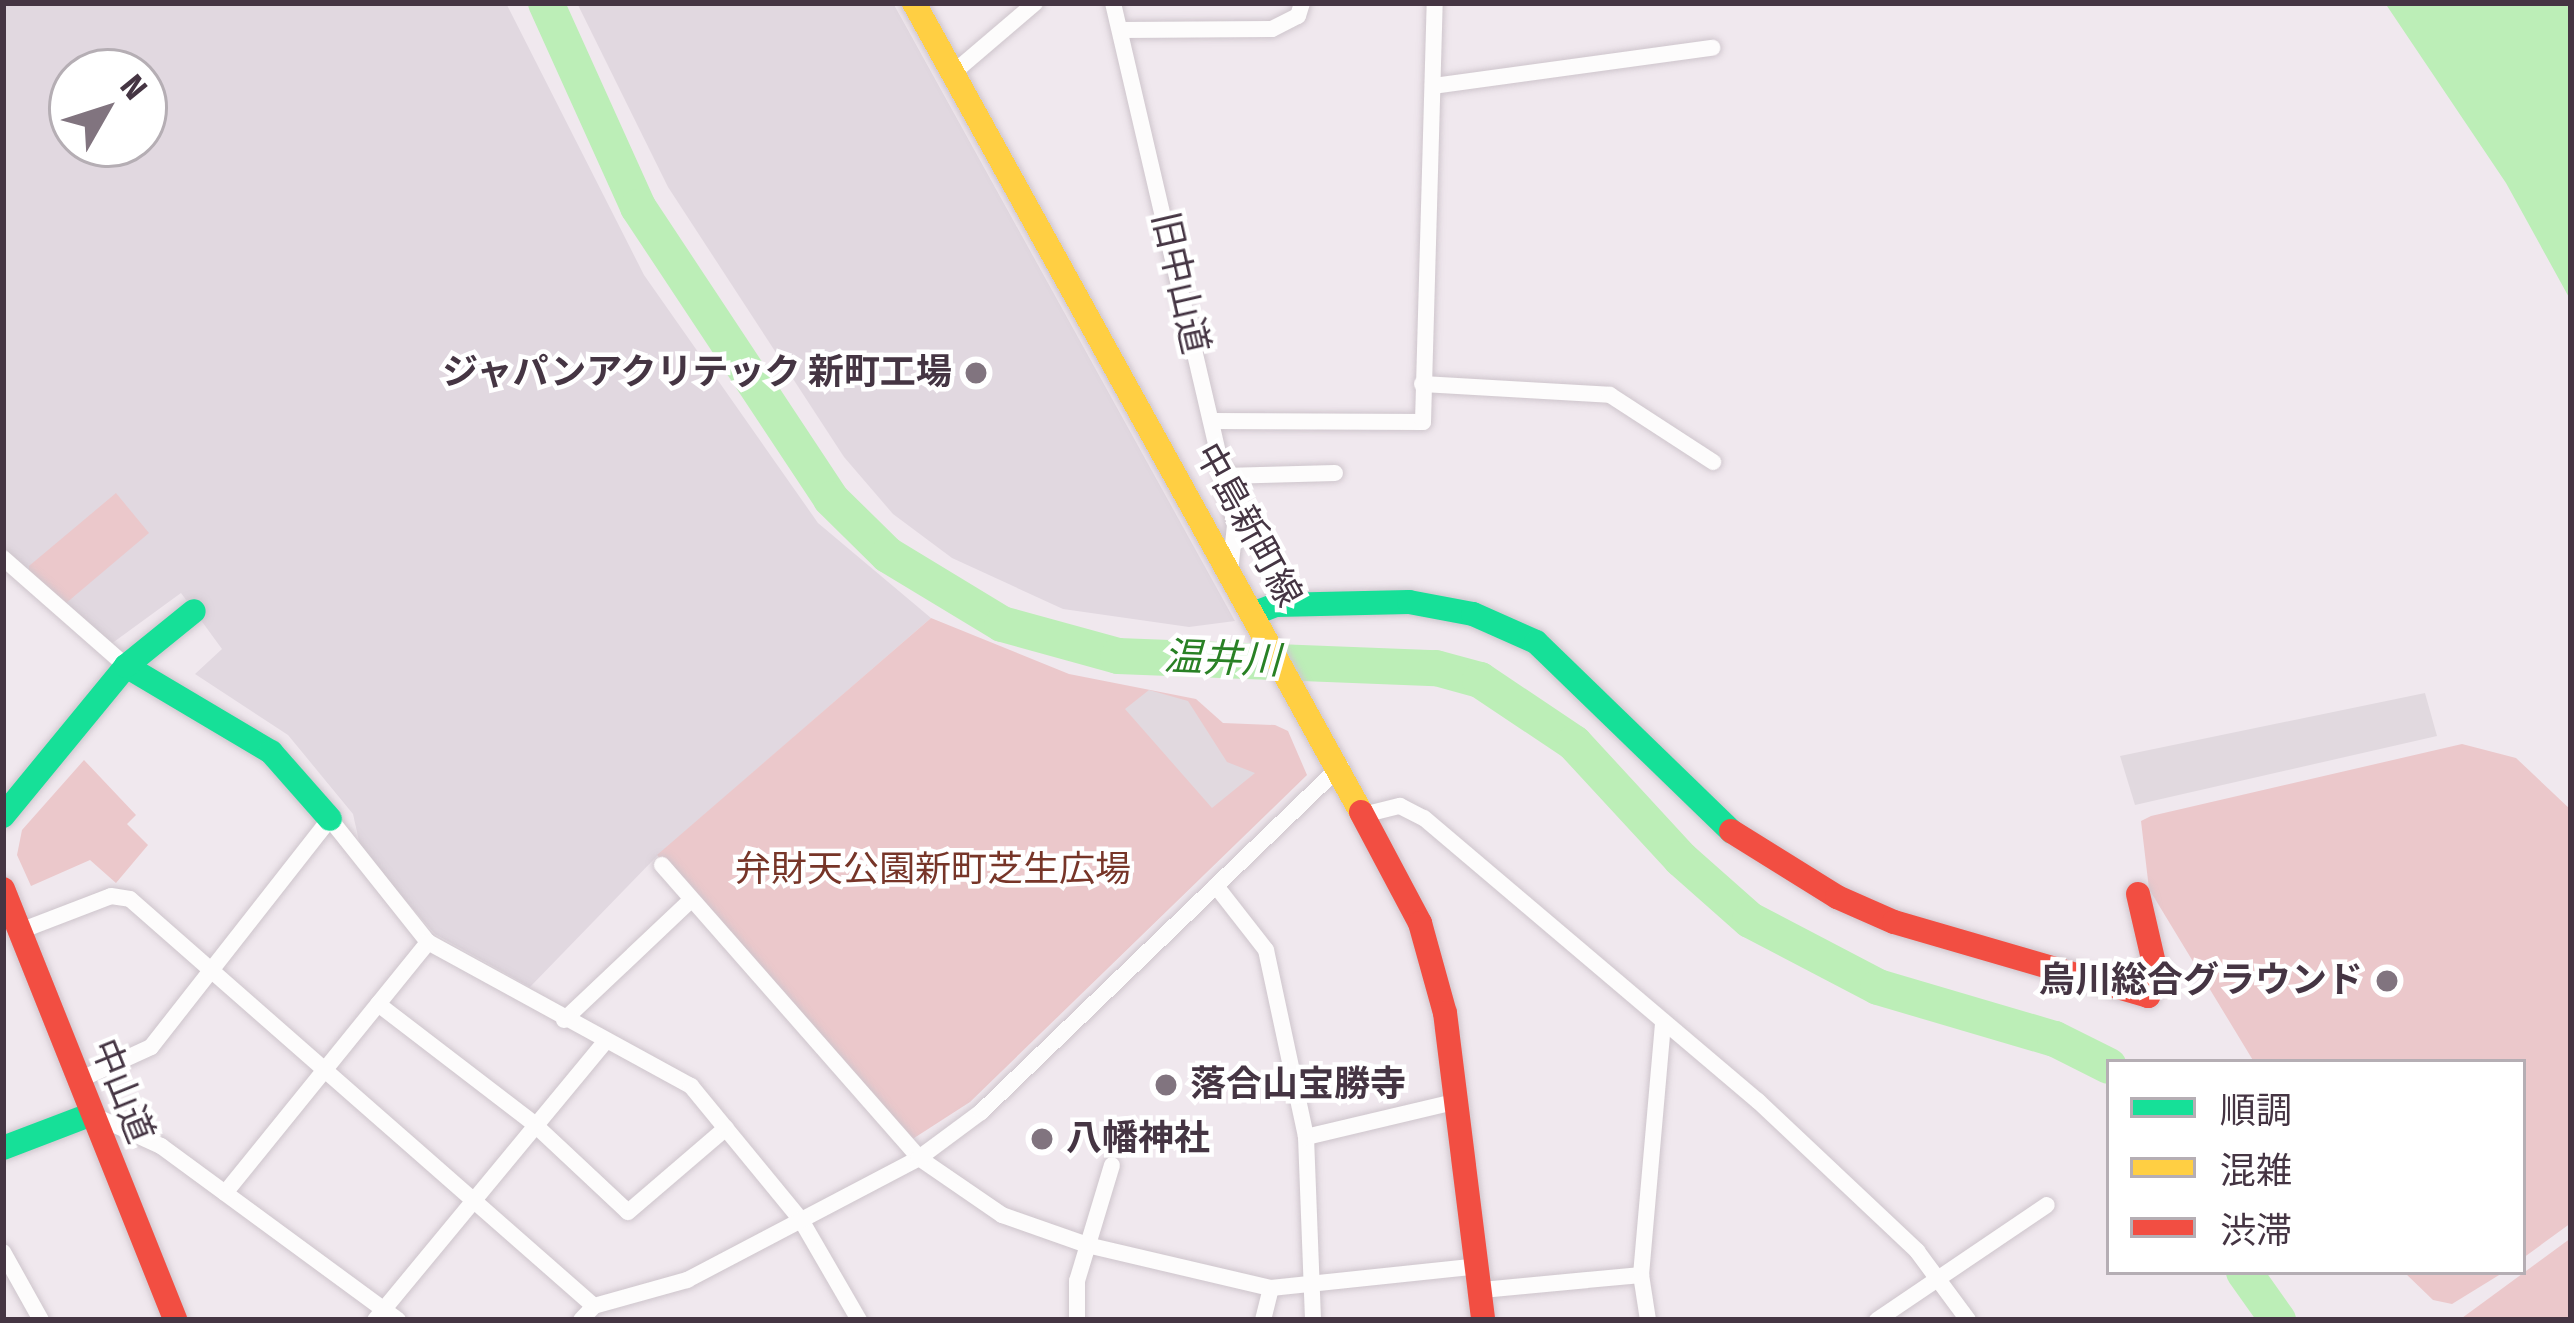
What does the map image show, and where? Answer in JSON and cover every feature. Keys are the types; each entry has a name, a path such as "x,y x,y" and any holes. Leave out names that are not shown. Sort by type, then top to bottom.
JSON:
{"main road":[{"name":"中島新町線","path":"914,3 1367,814 1430,954 1459,1101 1483,1320"},
{"path":"1259,620 1276,605 1409,602 1473,614 1536,642 1719,823 1837,897 1894,922 2148,996 2156,972 2138,894"},
{"path":"3,816 126,666 194,611"},
{"path":"126,666 271,752 329,819"},
{"name":"中山道","path":"3,889 13,926 175,1320"},
{"path":"3,1148 92,1114"}],"street":[{"path":"952,74 1035,3"},
{"name":"旧中山道","path":"1113,3 1235,525 1231,566"},
{"path":"1122,30 1272,29 1298,16 1302,3"},
{"path":"1212,421 1423,422 1437,3 1422,3"},
{"path":"1433,86 1712,48"},
{"path":"1422,384 1610,395 1714,462"},
{"path":"1224,476 1335,473"},
{"path":"3,558 126,666"},
{"path":"13,926 123,895 473,1196 587,1313 687,1280 919,1158 980,1112 1340,766"},
{"path":"1367,814 1400,806 1424,818 1758,1101 1941,1277 1968,1320"},
{"path":"79,1080 151,1047 329,819 428,942 604,1043 691,1086 801,1220 859,1320"},
{"path":"662,865 919,1158 1002,1215 1088,1245 1271,1288 1641,1275"},
{"path":"1216,886 1266,950 1306,1137 1306,1285 1313,1320"},
{"path":"565,1020 691,900"},
{"path":"225,1193 428,942"},
{"path":"378,1004 533,1123 628,1212 726,1128"},
{"path":"1648,1320 1641,1275 1663,1023"},
{"path":"92,1114 161,1146 386,1316 473,1196 604,1043"},
{"path":"1306,1137 1459,1101"},
{"path":"1077,1320 1088,1245 1112,1165"},
{"path":"1877,1320 2047,1205"},
{"path":"3,1252 41,1320"},
{"path":"1263,1320 1271,1288"}],"shaded area":[{"path":"3,3 506,3 644,275 818,523 931,618 658,855 530,987 435,934 361,850 353,814 288,735 195,674 222,649 181,593 111,644 23,576 3,550"},
{"path":"577,3 893,3 1235,621 1189,627 1063,609 952,558 893,514 844,457 668,187"},
{"path":"2385,3 2571,3 2571,301 2506,183"},
{"path":"1149,690 1188,701 1227,762 1255,773 1212,808 1125,709"},
{"path":"2425,693 2437,736 2135,805 2120,756"}],"green space":[{"path":"116,493 149,533 65,604 29,575 29,566"},
{"name":"弁財天公園新町芝生広場","path":"931,618 1069,674 1196,699 1223,723 1275,725 1288,731 1307,775 970,1102 911,1140 657,855"},
{"name":"烏川総合グラウンド","path":"2462,744 2516,758 2571,810 2571,1223 2526,1256 2526,1059 2252,1059 2149,889 2141,821"},
{"path":"84,760 136,815 127,824 148,845 116,883 90,860 31,886 17,855 22,830"},
{"path":"2571,1238 2571,1320 2462,1318 2526,1275"},
{"path":"2407,1275 2499,1275 2452,1304 2433,1300"}],"waterway":[{"name":"温井川","path":"546,3 638,207 831,499 888,555 1002,624 1118,656 1436,668 1480,680 1574,743 1681,859 1750,920 1878,987 2055,1039 2106,1064"},
{"name":"温井川","path":"2246,1275 2278,1320"}],"traffic: fast":[{"path":"1255,613 1276,605 1409,602 1473,614 1536,642 1731,831"},
{"path":"3,816 126,666 194,611"},
{"path":"126,666 271,752 330,819"},
{"path":"3,1148 92,1114"}],"traffic: slow":[{"path":"914,3 1361,812"}],"traffic: jam":[{"path":"1361,812 1420,923 1445,1013 1483,1320"},
{"path":"1731,831 1837,897 1894,922 2148,996 2156,972 2138,894"},
{"path":"3,889 175,1320"}],"place":[{"name":"ジャパンアクリテック 新町工場","path":"976,373"},
{"name":"烏川総合グラウンド","path":"2387,981"},
{"name":"落合山宝勝寺","path":"1166,1085"},
{"name":"八幡神社","path":"1042,1139"}]}
